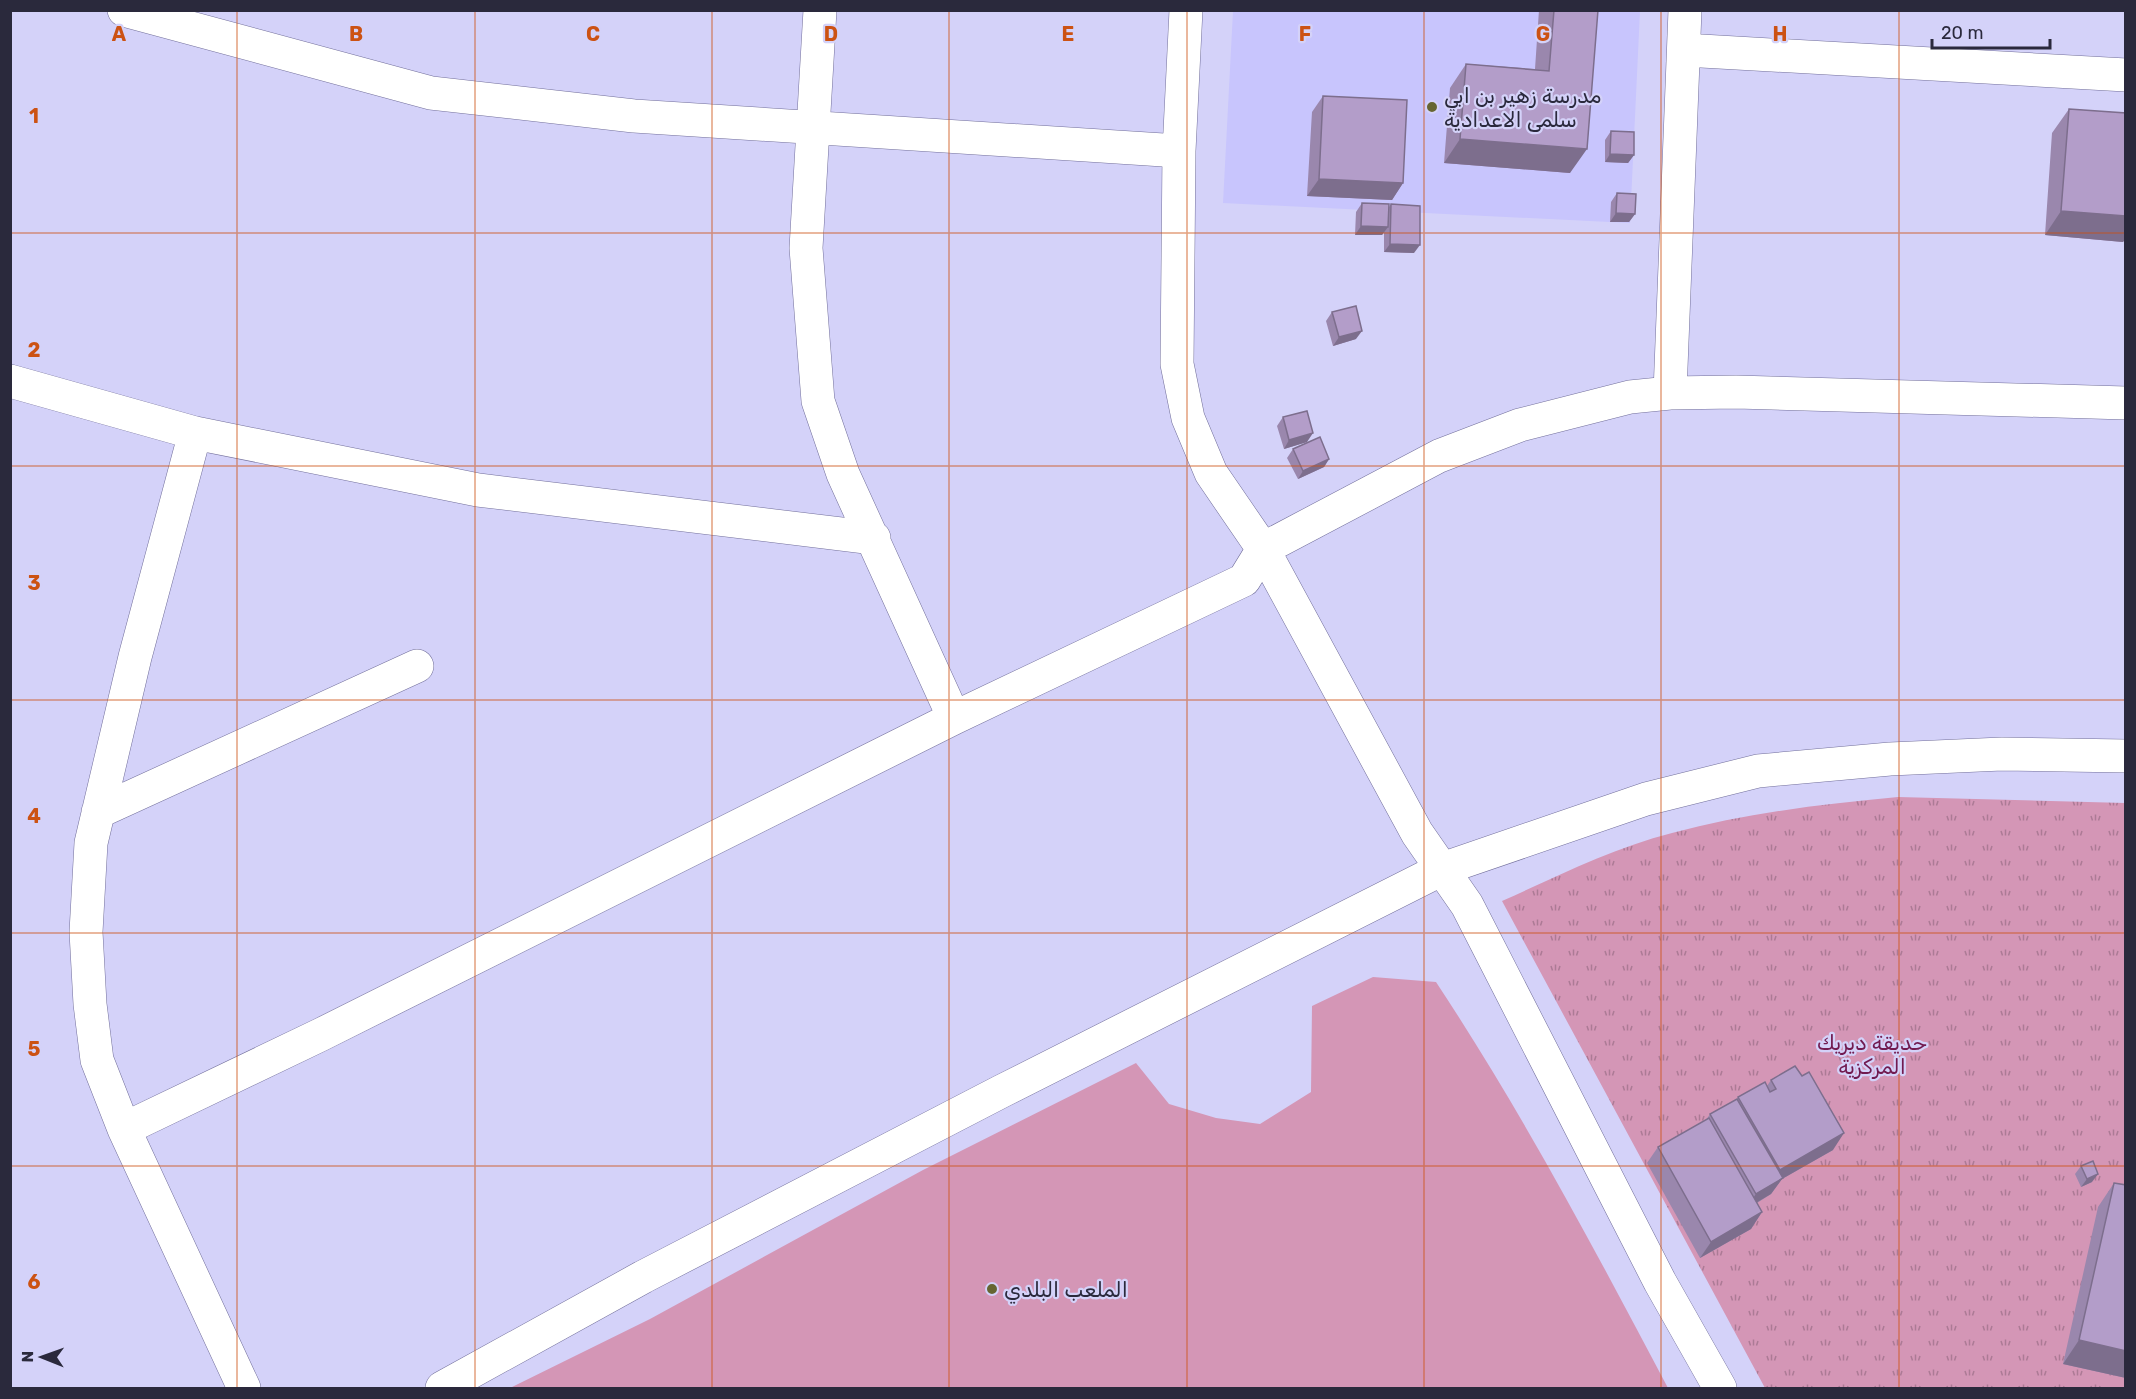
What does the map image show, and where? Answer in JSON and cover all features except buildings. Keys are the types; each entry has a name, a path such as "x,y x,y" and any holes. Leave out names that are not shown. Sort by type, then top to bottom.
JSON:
{"street":[{"path":"124,10 431,93 634,116 1179,151"},
{"path":"820,10 806,248 818,401 843,474 954,718"},
{"path":"1186,10 1179,151 1177,364 1188,418 1211,473 1263,549 1417,833 1467,905 1660,1282 1720,1389"},
{"path":"1670,393 1685,10"},
{"path":"1684,50 2126,75"},
{"path":"10,381 195,433 478,490 874,538"},
{"path":"124,1129 320,1035 954,718 1244,580 1263,549 1438,456 1520,425 1630,397 1670,393 1736,392 2126,403"},
{"path":"195,433 135,657 91,843 86,932 90,1004 97,1060 124,1129 244,1389"},
{"path":"98,812 417,666"},
{"path":"442,1389 664,1266 1012,1086 1442,869 1646,799 1758,771 1890,759 2002,754 2126,756"}],"shaded area":[{"name":"مدرسة زهير بن ابي سلمى الاعدادية","path":"1233,11 1640,11 1630,223 1223,203"}],"green space":[{"name":"حديقة ديريك المركزية","path":"1898,797 2125,803 2125,1388 1765,1388 1502,901 1607,855 1672,833 1785,810"},
{"path":"1373,977 1436,982 1528,1131 1668,1388 510,1388 650,1319 923,1170 1136,1063 1169,1104 1216,1118 1260,1124 1311,1092 1312,1006"}],"place":[{"name":"مدرسة زهير بن ابي سلمى الاعدادية","path":"1432,107"},
{"name":"الملعب البلدي","path":"992,1289"}]}
